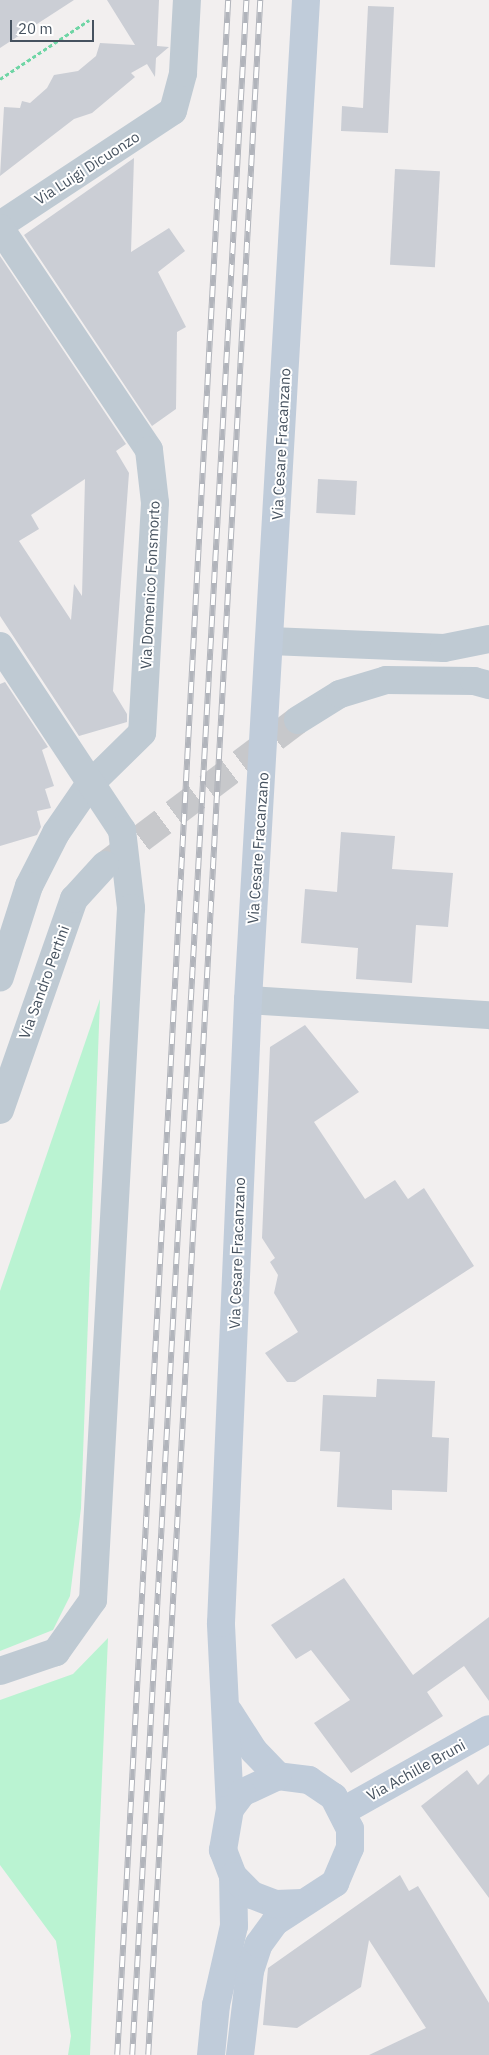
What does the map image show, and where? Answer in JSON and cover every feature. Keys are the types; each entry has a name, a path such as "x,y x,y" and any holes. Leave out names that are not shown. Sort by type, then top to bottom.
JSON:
{"street":[{"name":"Via Luigi Dicuonzo","path":"0,227 173,111 183,73 186,0"},
{"name":"Via Cesare Fracanzano","path":"230,1809 230,1743 222,1697 221,1623 248,1000 306,0"},
{"name":"Via Domenico Fonsmorto","path":"0,227 149,450 155,503 142,734 89,785 29,886 0,977"},
{"path":"270,641 444,648 489,639"},
{"path":"0,1671 56,1652 93,1600 132,908 122,830 89,785 4,658"},
{"path":"298,720 340,694 386,680 484,680"},
{"name":"Via Sandro Pertini","path":"0,1110 74,899 106,865"},
{"path":"248,1000 489,1015"},
{"name":"Via Cesare Fracanzano","path":"222,1697 254,1751 278,1776"},
{"name":"Via Achille Bruni","path":"343,1811 488,1730"},
{"path":"211,2055 216,2005 234,1926 233,1876 222,1836 230,1809 242,1793 278,1776 316,1783 343,1811 350,1838 345,1866 320,1895 302,1903 275,1922 259,1944 250,1971 240,2055"},
{"path":"233,1876 263,1900 302,1903"}],"path":[{"path":"0,79 89,20"}],"green space":[{"path":"100,999 81,1508 70,1596 53,1630 0,1651 0,1291"},
{"path":"108,1638 90,2055 68,2055 71,2036 56,1941 0,1865 0,1700 73,1674"}],"building":[{"path":"0,0 74,0 0,48"},
{"path":"107,0 159,0 157,46 169,47 156,58 155,77 147,64 131,73 135,77 92,113 74,119 0,176 4,107 20,108 22,101 30,103 47,88 54,75 78,71 96,56 100,43 135,45"},
{"path":"368,6 394,7 388,133 341,131 342,106 363,108"},
{"path":"134,158 131,252 169,228 185,251 158,272 186,327 177,332 176,409 152,426 24,235"},
{"path":"395,169 440,171 435,267 390,265"},
{"path":"0,256 126,444 116,451 129,473 113,691 127,714 127,722 79,736 0,616","holes":["85,479 82,596 74,584 71,620 19,541 39,529 31,515"]},
{"path":"318,479 357,481 355,515 316,513"},
{"path":"5,682 48,747 42,750 54,786 45,789 51,808 37,811 41,827 37,835 0,846 0,684"},
{"path":"341,832 395,836 392,869 453,873 448,927 416,925 412,983 356,979 358,948 301,943 305,889 337,892"},
{"path":"305,1025 359,1092 314,1122 365,1199 395,1180 408,1199 424,1188 474,1266 295,1382 287,1382 265,1353 298,1332 274,1293 278,1275 270,1262 275,1258 262,1238 270,1047"},
{"path":"377,1379 435,1381 432,1437 449,1438 447,1492 392,1490 392,1510 337,1507 340,1452 320,1451 323,1395 376,1397"},
{"path":"344,1578 413,1675 489,1617 489,1701 464,1666 427,1692 443,1716 351,1773 314,1723 350,1700 311,1650 296,1659 271,1625"},
{"path":"467,1770 478,1785 489,1774 489,1898 421,1806"},
{"path":"400,1875 409,1891 418,1886 489,2003 489,2055 369,2055 426,2028 369,1940 361,1987 297,2028 263,2025 268,1968"}],"tunnel":[{"path":"107,864 298,720"}],"railway":[{"path":"117,2055 228,0"},
{"path":"132,2055 246,0"},
{"path":"148,2055 260,0"}]}
